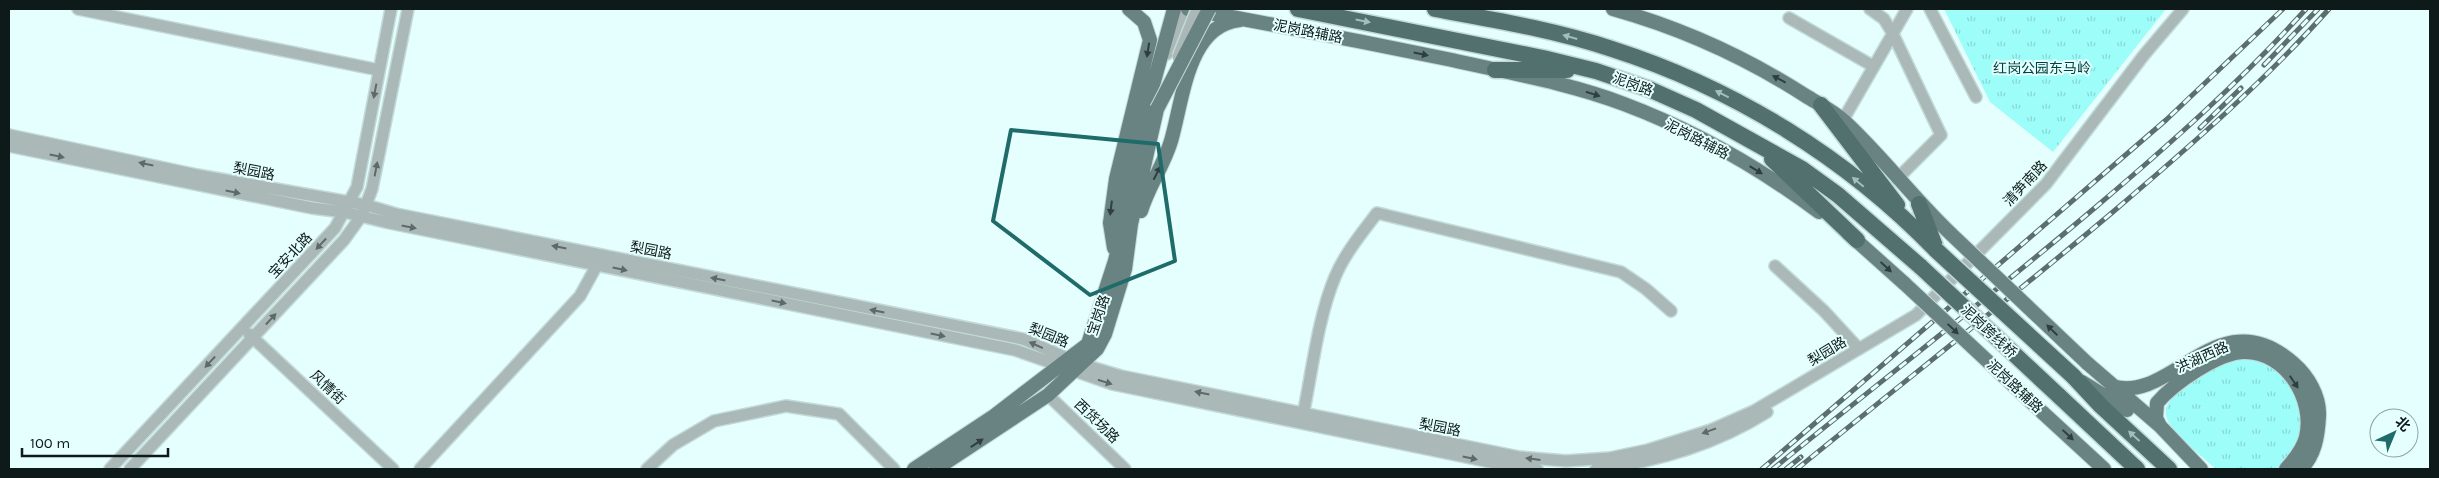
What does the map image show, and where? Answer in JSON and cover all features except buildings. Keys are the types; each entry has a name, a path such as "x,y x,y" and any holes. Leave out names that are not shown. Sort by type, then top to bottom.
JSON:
{"highway":[{"name":"泥岗路","path":"1298,9 1482,45 1596,71 1696,110 1802,168 1838,195 1921,267"},
{"name":"泥岗路","path":"1435,9 1552,32 1612,48 1656,64 1715,90 1765,116 1813,147 1851,175 1936,250"},
{"path":"1495,70 1596,71"},
{"path":"1821,105 1922,236"},
{"path":"1756,143 1857,240"},
{"path":"1919,204 1936,250"},
{"name":"泥岗跨线桥","path":"1936,250 2073,376 2101,406 2170,469"},
{"name":"泥岗跨线桥","path":"1921,267 2137,469"}],"main road":[{"path":"1120,265 1110,210 1150,40 1144,22 1129,9"},
{"path":"1152,108 1174,9"},
{"name":"泥岗路辅路","path":"1188,9 1495,70 1616,101 1683,130 1754,168 1801,198 1857,240 2099,466"},
{"path":"1152,108 1209,9"},
{"path":"1613,9 1692,36 1786,83 1843,120 1919,204 2087,363 2160,426 2175,444 2197,465"},
{"path":"1120,265 1142,208 1171,142 1188,76 1206,37 1223,24 1253,21"},
{"name":"宝岗路","path":"914,469 1097,349 1105,334 1131,224 1152,108"},
{"name":"洪湖西路","path":"2112,386 2123,390 2144,388 2203,354 2235,342 2264,345 2285,356 2299,368 2310,384 2318,402 2317,440 2312,454 2301,469"},
{"name":"洪湖西路","path":"2160,426 2155,411 2156,403 2176,384 2224,357 2237,353 2262,354 2277,362 2289,374 2298,387 2306,405 2308,422 2306,438 2286,469"},
{"name":"宝岗路","path":"936,469 1048,395 1070,365"},
{"path":"2073,376 2107,396 2175,444"}],"street":[{"path":"78,9 379,70"},
{"name":"宝安北路","path":"110,469 328,237 346,208 357,188 392,9"},
{"path":"130,469 344,240 364,210 372,189 408,9"},
{"path":"1152,108 1184,9"},
{"path":"1152,108 1197,9"},
{"path":"1870,9 1884,19 1893,34 1941,135 1897,179"},
{"path":"1843,120 1907,9"},
{"path":"1930,9 1976,97"},
{"name":"清笋南路","path":"1859,349 1916,315 2046,184 2144,55 2183,9"},
{"path":"1789,18 1874,66"},
{"name":"梨园路","path":"9,135 1015,350 1121,376 1303,414 1520,457 1544,460 1590,461 1648,450 1732,422 1774,400 1859,349"},
{"name":"梨园路","path":"9,146 312,208 346,208"},
{"path":"1303,414 1327,298 1335,276 1345,257 1376,213 1621,272 1646,289 1671,311"},
{"path":"420,469 580,296 598,260"},
{"path":"1775,266 1824,311 1859,349"},
{"name":"风情街","path":"242,328 393,469"},
{"name":"梨园路","path":"1596,469 1656,458 1691,448 1733,431 1823,377 1859,349"},
{"name":"梨园路","path":"1070,365 1130,388 1500,464 1537,469"},
{"name":"西货场路","path":"1048,395 1125,469"},
{"path":"647,469 673,445 714,421 786,406 839,414 894,469"}],"highlighted area":[{"path":"1011,130 1158,144 1175,261 1090,295 993,221"}],"green space":[{"name":"红岗公园东马岭","path":"1944,9 2166,9 2053,152 1990,102"},
{"path":"2244,358 2259,358 2284,375 2301,406 2301,439 2282,469 2216,469 2180,437 2166,416 2167,406 2173,397 2195,379 2222,365"}],"railway":[{"path":"1762,469 2166,120 2283,9"},
{"path":"1773,469 2017,273 2124,183 2231,87 2306,9"},
{"path":"2264,65 2318,9"},
{"path":"1797,469 2075,244 2142,187 2252,89 2329,9"},
{"path":"2200,128 2241,88"},
{"path":"1786,469 1801,457"}]}
